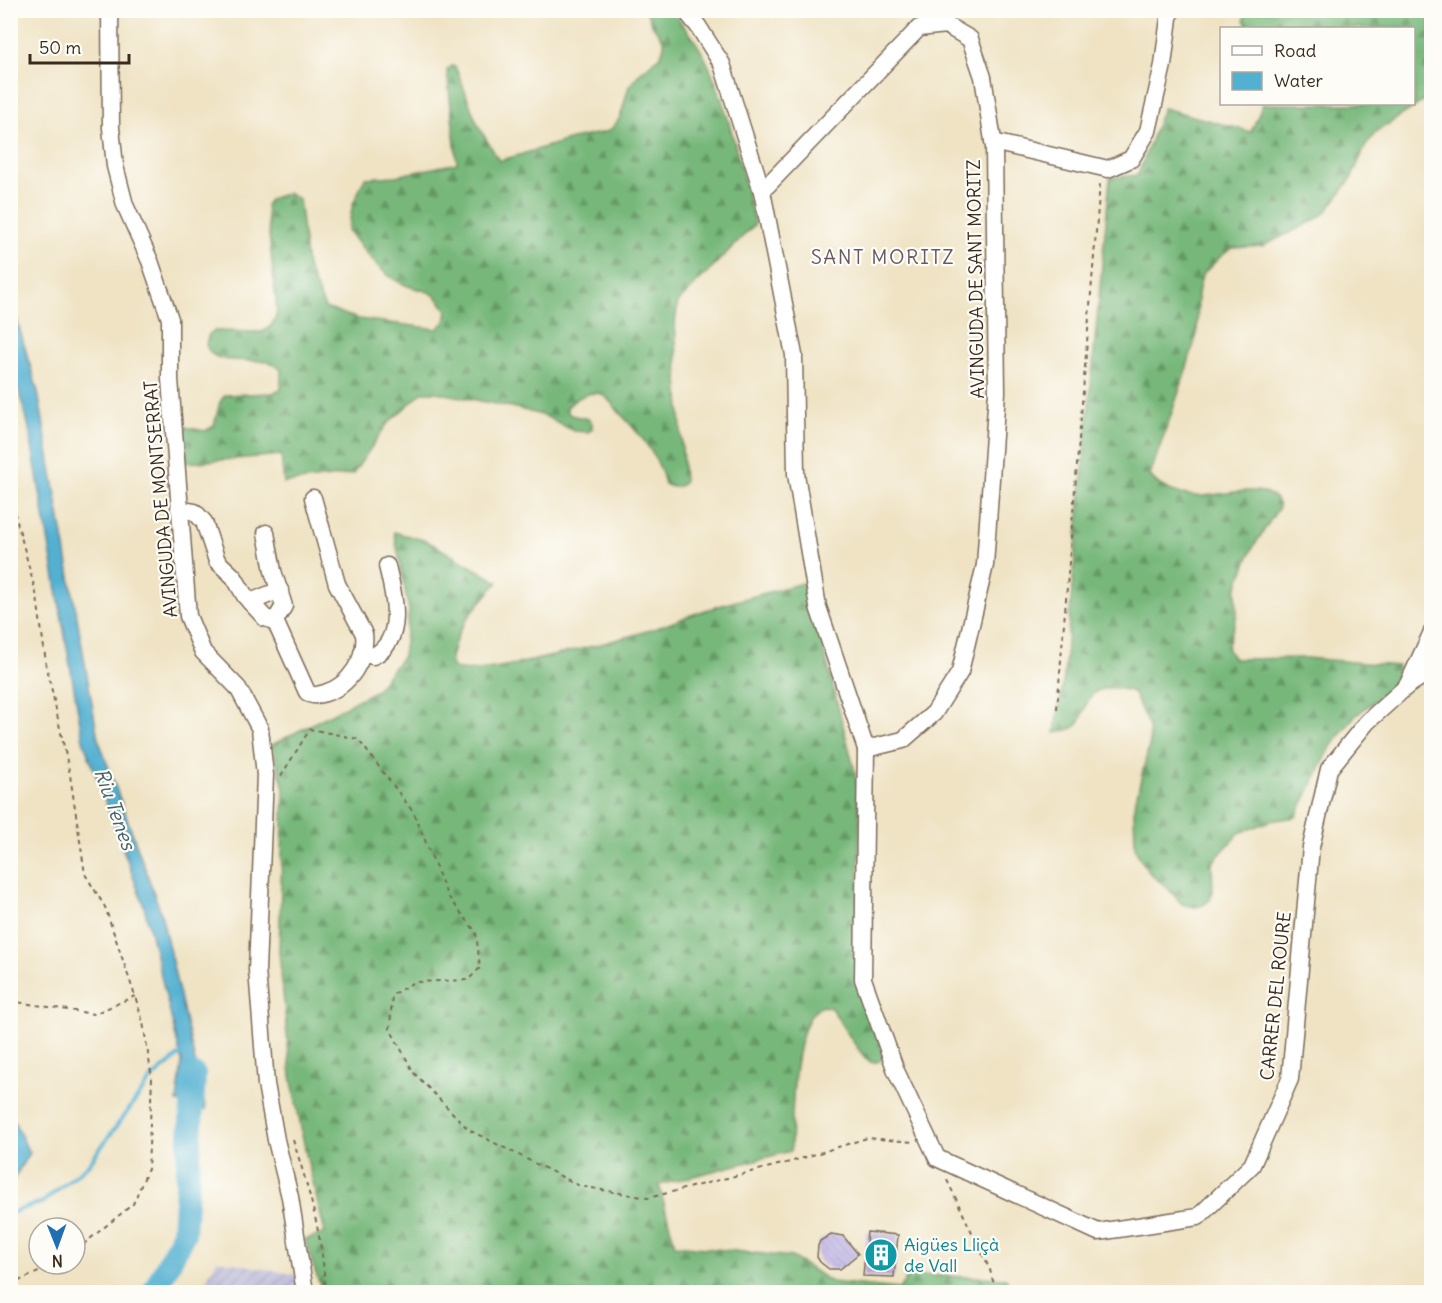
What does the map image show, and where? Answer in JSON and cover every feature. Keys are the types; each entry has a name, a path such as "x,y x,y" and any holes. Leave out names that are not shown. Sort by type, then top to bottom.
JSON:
{"street":[{"name":"AVINGUDA DE MONTSERRAT","path":"110,10 111,128 115,166 125,205 150,261 170,319 170,379 188,616 203,652 238,688 260,729 266,775 257,970 266,1084 276,1140 290,1197 302,1287"},
{"path":"685,10 722,64 762,191 794,355 796,474 818,607 866,749 863,979 896,1071 934,1151"},
{"path":"993,142 1108,169 1131,159 1148,131 1163,65 1170,10"},
{"name":"AVINGUDA DE SANT MORITZ","path":"762,191 919,28 946,25 970,39 983,77 993,142 997,392 985,565 960,672 934,712 903,740 866,749"},
{"path":"179,508 195,512 204,522 217,561 238,582 250,602 265,618 275,621 310,694 319,695 340,686 350,677 365,642 364,634 337,584 313,498"},
{"path":"266,533 273,571 284,606 275,621"},
{"path":"362,653 373,656 380,653 388,644 394,627 393,591 387,566"},
{"path":"250,602 280,590"},
{"path":"1407,686 1431,632"},
{"name":"CARRER DEL ROURE","path":"934,1151 1098,1232 1198,1218 1252,1165 1290,1079 1311,847 1329,769 1367,722 1407,686 1431,670"}],"path":[{"path":"1058,709 1101,188 1097,166"},
{"path":"10,495 37,597 46,663 70,775 85,874 105,907 135,996 143,1022 152,1078 148,1169 133,1204 87,1241"},
{"path":"279,771 279,779 309,729 358,739 414,813 447,895 476,932 480,968 468,980 414,982 392,995 390,1029 414,1072 470,1130 580,1186 648,1198 790,1162 867,1138 934,1151 990,1270 996,1293"},
{"path":"10,1001 94,1014 135,996"},
{"path":"292,1140 313,1209 325,1276 325,1293"},
{"path":"10,1285 30,1276"}],"shaded area":[{"path":"217,1260 302,1276 298,1292 200,1292"}],"green space":[{"path":"646,11 672,11 702,53 714,78 728,119 755,224 678,302 675,323 684,483 675,487 665,484 652,452 639,434 607,398 598,393 588,394 578,399 566,409 570,415 588,419 592,423 592,429 588,432 574,431 545,416 516,408 436,392 423,392 387,424 353,474 284,483 281,455 186,463 184,427 205,431 214,426 220,402 225,395 272,393 281,390 281,370 273,364 263,361 219,358 211,353 206,344 209,334 215,331 261,332 274,322 277,311 266,205 270,199 287,193 299,199 307,267 325,308 359,319 437,329 445,322 447,311 437,297 427,291 401,283 385,273 348,230 353,204 365,178 396,176 457,163 447,70 452,66 458,73 478,125 499,161 572,139 606,132 620,118 629,86 661,55 664,46 664,40 653,26"},
{"path":"1245,11 1431,11 1431,96 1376,132 1365,147 1351,179 1326,212 1263,246 1232,248 1202,275 1198,293 1197,334 1150,475 1159,485 1187,495 1258,491 1268,493 1275,498 1279,507 1252,549 1236,590 1237,615 1227,648 1234,659 1306,658 1398,666 1394,685 1354,717 1332,745 1296,817 1270,821 1239,833 1212,863 1213,892 1210,900 1195,907 1182,904 1166,886 1151,875 1135,847 1134,807 1150,742 1149,727 1133,692 1115,688 1098,691 1089,699 1075,727 1055,733 1064,676 1110,178 1138,175 1163,108 1251,132 1263,105 1415,105 1415,27 1248,27 1244,20"},
{"path":"394,532 427,541 498,582 470,615 455,643 451,664 453,667 465,670 517,664 585,648 657,628 721,605 806,582 855,772 860,821 858,901 883,1059 873,1062 865,1058 831,1008 822,1006 813,1012 805,1028 797,1062 791,1151 659,1185 675,1245 792,1257 831,1282 899,1289 909,1275 1006,1278 1011,1292 322,1292 305,1240 325,1233 306,1154 291,1076 279,952 284,788 272,745 375,691 403,656 409,610"}],"water":[{"path":"10,297 38,392 98,738 161,913 206,1110 177,1102 182,1062 144,906 83,740 28,423 11,365"},
{"path":"10,1112 29,1153 11,1184 10,1184"}],"building":[{"name":"Aigües Lliçà de Vall","path":"867,1232 898,1235 894,1277 863,1276"},
{"path":"831,1234 843,1236 858,1254 840,1269 829,1269 817,1257 820,1241"}],"waterway":[{"path":"10,1213 43,1202 88,1165 152,1078 182,1053"},
{"name":"Riu Tenes","path":"154,1292 184,1233 194,1075"}],"place":[{"name":"Aigües Lliçà de Vall","path":"881,1255"}],"district":[{"name":"SANT MORITZ","path":"883,257"}]}
